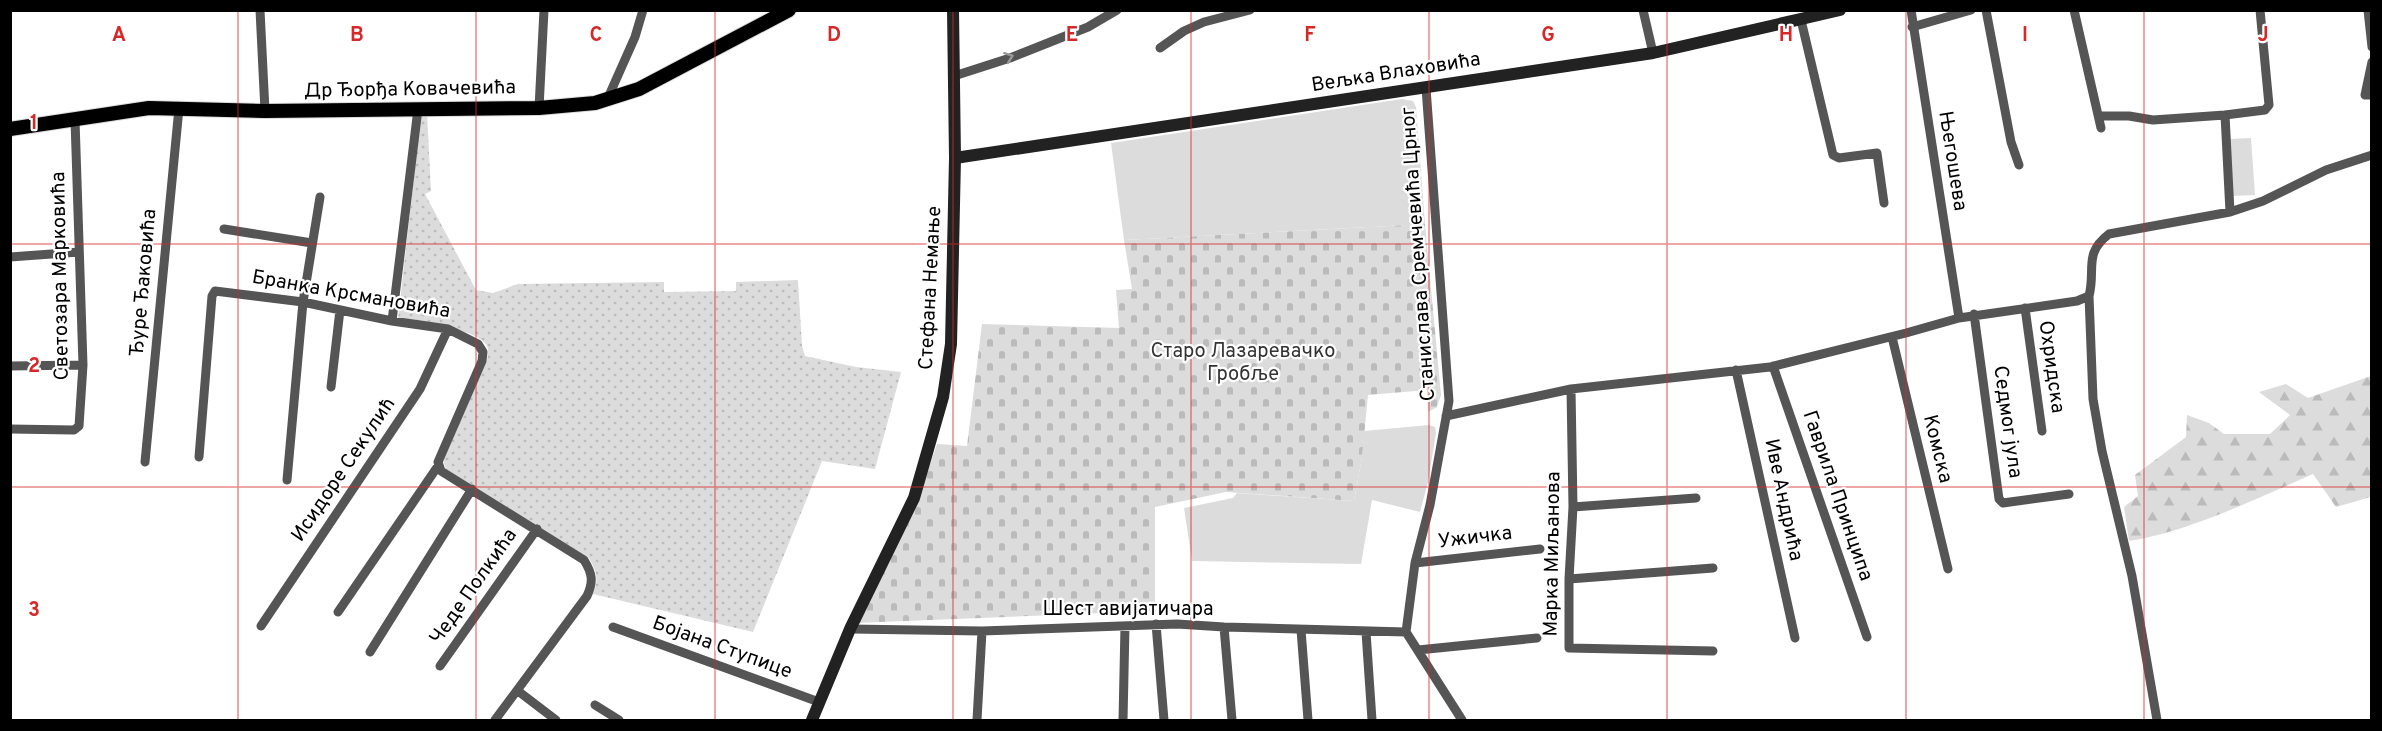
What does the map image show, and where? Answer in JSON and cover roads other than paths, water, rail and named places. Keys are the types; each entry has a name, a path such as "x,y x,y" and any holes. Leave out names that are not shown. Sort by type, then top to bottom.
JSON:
{"main road":[{"name":"Др Ђорђа Ковачевића","path":"10,129 149,108 265,111 568,107 607,100 639,89 789,10"}],"street":[{"path":"260,10 265,111"},
{"path":"539,108 544,10"},
{"path":"607,100 635,37 643,10"},
{"name":"Стефана Немање","path":"812,720 850,629 914,498 942,403 951,344 955,158 953,10"},
{"path":"954,76 1010,58 1088,27 1118,10"},
{"path":"1160,48 1184,31 1204,22 1250,10"},
{"path":"1643,10 1653,53"},
{"name":"Вељка Влаховића","path":"955,158 1653,53 1840,10"},
{"name":"Његошева","path":"1911,10 1959,318"},
{"path":"1912,27 1971,10"},
{"path":"1986,10 2011,142 2019,165"},
{"path":"2074,10 2100,116 2101,129"},
{"path":"2100,116 2129,116 2153,120 2265,111 2269,105 2260,10"},
{"path":"2368,10 2372,47"},
{"path":"1801,20 1833,155 1839,158 1878,153 1884,203"},
{"path":"2368,95 2372,62"},
{"name":"Станислава Сремчевића Црног","path":"1406,633 1415,563 1430,505 1449,401 1426,88"},
{"name":"Ђуре Ђаковића","path":"145,462 179,108"},
{"path":"392,321 418,109"},
{"path":"2225,115 2230,212"},
{"name":"Светозара Марковића","path":"10,429 74,430 79,426 83,365 75,120"},
{"path":"2157,720 2132,576 2102,451 2093,399 2089,296 2093,252 2097,243 2109,234 2230,212 2263,201 2326,170 2372,155"},
{"path":"287,480 303,302 320,197"},
{"path":"224,229 312,243"},
{"path":"10,257 80,252"},
{"name":"Бранка Крсмановића","path":"199,457 214,291 303,302 392,321 448,329 478,344 483,352 482,362 438,466"},
{"name":"Станислава Сремчевића Црног","path":"1446,416 1571,389 1773,366 1974,314 2077,301 2089,296"},
{"name":"Охридска","path":"2025,308 2042,431"},
{"path":"331,387 340,310"},
{"name":"Седмог јула","path":"1974,314 1999,499 2003,503 2069,494"},
{"name":"Исидоре Секулић","path":"261,626 420,389 448,329"},
{"name":"Комска","path":"1892,337 1948,569"},
{"path":"10,366 83,365"},
{"name":"Гаврила Принципа","path":"1773,366 1867,637"},
{"name":"Иве Андрића","path":"1736,370 1795,638"},
{"name":"Марка Миљанова","path":"1571,389 1573,507 1569,579 1569,648 1713,651"},
{"path":"338,612 438,466 441,471 584,560 591,572 593,582 587,596 495,720"},
{"path":"370,652 472,489"},
{"path":"1573,507 1696,498"},
{"name":"Чеде Полкића","path":"440,666 537,529"},
{"name":"Ужичка","path":"1415,563 1540,549"},
{"path":"1569,579 1713,568"},
{"path":"1156,624 1164,720"},
{"name":"Шест авијатичара","path":"850,629 982,631 1156,624 1406,633"},
{"path":"1123,720 1125,626"},
{"name":"Бојана Ступице","path":"613,627 819,702"},
{"path":"1224,627 1232,720"},
{"path":"1300,630 1308,720"},
{"path":"977,720 982,631"},
{"path":"1366,632 1372,720"},
{"path":"1406,633 1462,720"},
{"path":"1418,650 1537,638"},
{"path":"518,691 556,720"},
{"path":"595,705 619,720"}],"park label":[{"name":"Старо Лазаревачко Гробље","path":"1243,364"}]}
